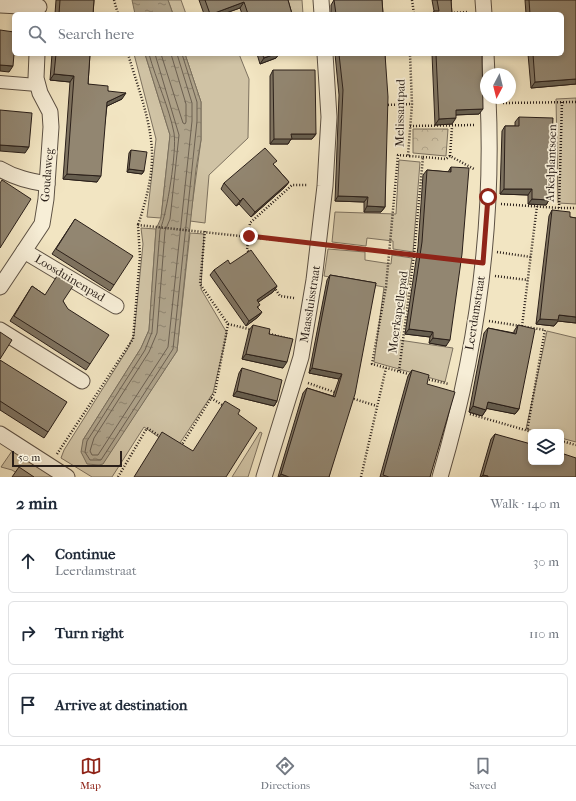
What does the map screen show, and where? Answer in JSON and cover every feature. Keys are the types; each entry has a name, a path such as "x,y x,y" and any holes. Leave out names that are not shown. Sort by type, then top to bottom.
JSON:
{"street":[{"path":"321,0 322,12"},
{"path":"0,5 39,7"},
{"name":"Goudaweg","path":"0,287 42,224 47,184 51,127 50,112 37,85 37,56"},
{"name":"Maassluisstraat","path":"264,477 304,342 319,244 325,186 329,117 325,56"},
{"path":"486,56 487,68"},
{"path":"0,82 37,85"},
{"name":"Leerdamstraat","path":"440,477 463,388 482,274 488,203 488,104"},
{"path":"0,169 29,181 47,184"},
{"name":"Loosduinenpad","path":"24,251 116,306"},
{"path":"0,330 82,381"},
{"path":"2,440 67,477"}],"path":[{"path":"114,0 117,12"},
{"path":"412,0 414,12"},
{"path":"459,12 484,9"},
{"path":"49,466 133,339 140,257 138,224 145,204 152,162 151,140 129,56"},
{"name":"Melissantpad","path":"410,56 412,104 408,156 446,159 450,156"},
{"path":"516,101 576,102"},
{"name":"Arkelplantsoen","path":"562,102 559,208 576,208"},
{"path":"382,105 412,104"},
{"path":"410,126 452,127 489,124"},
{"path":"452,127 450,156 488,177"},
{"path":"410,156 398,155 386,287 372,364 463,388"},
{"path":"414,255 423,157"},
{"path":"251,256 247,250 250,223 292,185 308,185"},
{"path":"488,203 559,208"},
{"path":"522,326 537,206"},
{"path":"138,224 422,256"},
{"path":"205,231 200,284 228,324 258,331"},
{"path":"484,251 531,257"},
{"name":"Moerkapellepad","path":"398,371 414,255"},
{"path":"482,274 528,280"},
{"path":"272,284 280,296 294,298"},
{"path":"458,411 527,431 545,330 475,318"},
{"path":"180,448 215,392 228,324"},
{"path":"265,333 304,342"},
{"name":"Moerkapellepad","path":"361,477 386,368"},
{"path":"294,379 340,394"},
{"path":"347,396 378,406"},
{"path":"211,398 229,410"},
{"path":"118,477 147,428 167,440"},
{"path":"564,442 576,445"}],"green space":[{"path":"168,0 181,0 185,12 172,12"},
{"path":"287,0 302,0 303,12 291,12"},
{"path":"135,56 146,56 170,135 161,218 147,217 156,139"},
{"path":"186,56 240,56 249,79 248,138 209,175 205,223 190,221 201,140 201,102"},
{"path":"576,98 576,204 558,203 556,99"},
{"path":"413,129 448,129 446,156 413,153"},
{"path":"399,160 420,162 413,252 393,249 393,241 367,238 366,246 332,242 335,212 396,214"},
{"path":"141,228 156,229 149,330 141,348 83,440 103,463 177,351 190,233 204,234 201,289 227,333 213,393 176,449 144,427 112,477 92,477 61,458 64,450 127,350 134,335 143,244"},
{"path":"328,249 365,252 365,260 391,264 392,255 412,258 399,340 453,348 445,382 374,362 384,287 324,276"},
{"path":"547,331 576,338 576,442 564,439 564,429 526,429"},
{"path":"260,432 262,433 248,477 232,477"},
{"path":"12,451 53,477 23,477 12,470 1,467"}],"water":[{"path":"132,0 168,0 172,12 135,12"},
{"path":"146,56 186,56 201,102 201,140 196,169 177,351 103,464 87,464 81,452 83,440 141,348 149,330 156,229 161,218 170,135"}],"building":[{"path":"60,0 94,0 93,12 59,12"},
{"path":"205,0 288,0 291,12 247,12 244,2 217,12 209,12"},
{"path":"334,0 382,0 383,12 336,12"},
{"path":"437,0 451,0 452,12 434,12 439,11"},
{"path":"529,0 576,0 576,79 535,82 533,56 564,56 564,12 530,12"},
{"path":"0,30 12,32 13,66 0,65"},
{"path":"56,56 90,56 88,84 108,86 108,91 126,93 107,102 101,176 67,174 74,76 54,74"},
{"path":"339,56 385,56 388,97 385,207 367,206 368,197 338,196 343,90"},
{"path":"436,56 482,56 482,68 480,68 480,104 483,104 483,109 456,110 456,118 439,119"},
{"path":"273,70 315,70 316,134 291,134 292,139 274,139"},
{"path":"0,110 32,113 29,147 0,145"},
{"path":"519,117 553,118 549,200 532,199 532,189 504,189 505,126 519,126"},
{"path":"265,148 277,161 273,164 289,182 255,212 243,198 240,201 224,183"},
{"path":"131,150 147,152 144,171 129,169"},
{"path":"451,167 469,168 462,254 450,340 433,338 433,332 409,329 422,242 427,170 451,172"},
{"path":"2,180 31,199 0,248 0,183"},
{"path":"552,210 570,212 570,217 576,218 576,317 559,315 558,320 540,319"},
{"path":"75,219 133,256 114,285 56,249"},
{"path":"251,250 277,286 257,300 260,305 257,307 262,312 249,321 214,270 228,260 230,264"},
{"path":"330,275 376,283 355,394 329,477 289,477 281,474 307,388 335,397 342,374 312,368"},
{"path":"57,276 73,286 63,301 68,309 109,335 90,364 14,316 32,286 45,295"},
{"path":"253,325 270,329 269,334 293,339 287,362 246,354"},
{"path":"518,325 535,329 519,409 488,402 486,410 473,406 488,328 516,334"},
{"path":"0,332 12,340 0,359"},
{"path":"0,360 67,402 48,432 0,401"},
{"path":"242,368 282,380 277,401 237,391"},
{"path":"412,370 429,375 427,384 455,392 430,477 389,477 383,475"},
{"path":"225,401 240,410 238,414 257,428 226,477 134,477 162,432 193,451"},
{"path":"495,434 528,443 528,465 564,465 564,454 576,458 576,477 488,477 483,475"},
{"path":"19,467 34,477 12,477"}],"route":[{"path":"249,236 483,263 488,197"}]}
